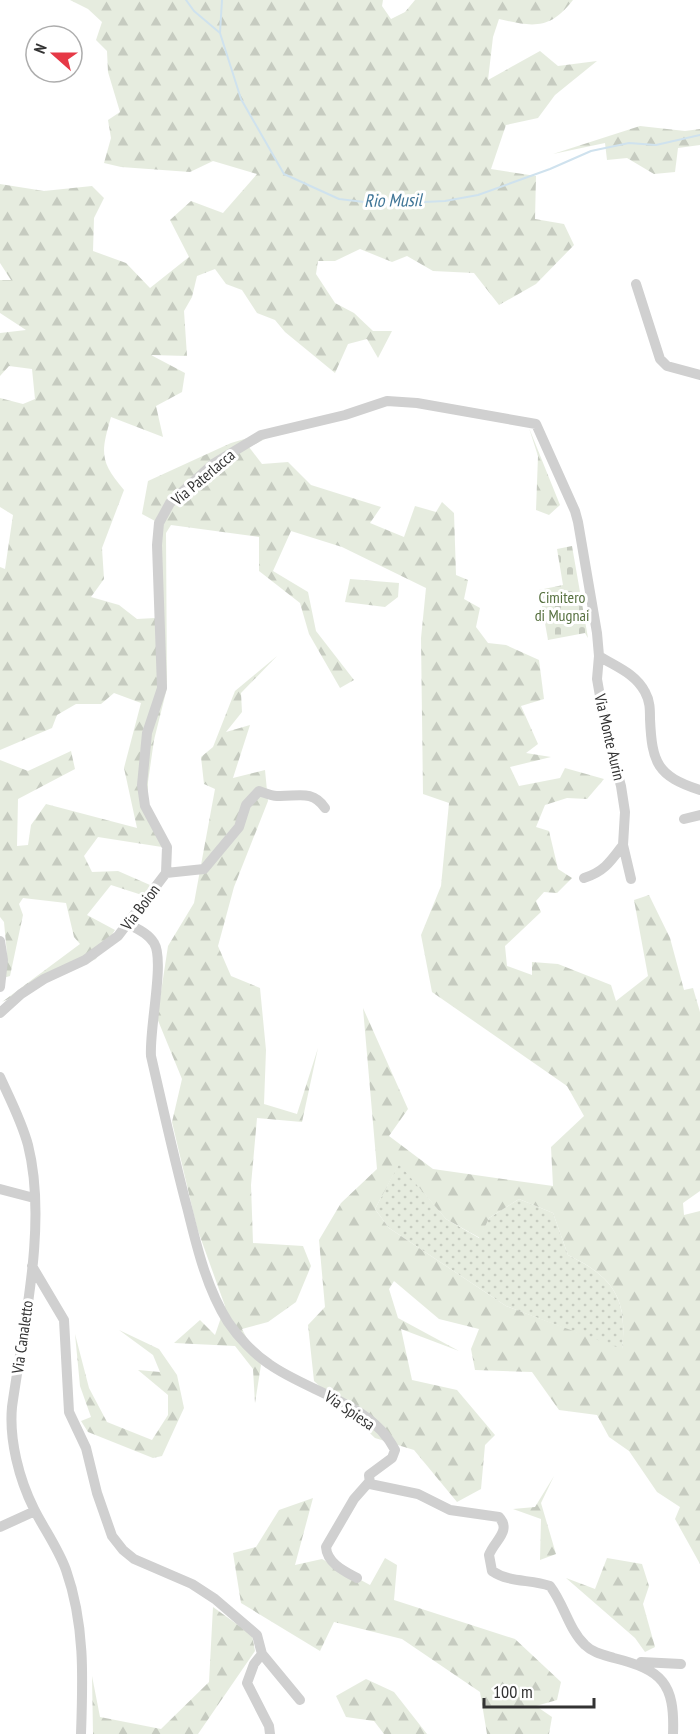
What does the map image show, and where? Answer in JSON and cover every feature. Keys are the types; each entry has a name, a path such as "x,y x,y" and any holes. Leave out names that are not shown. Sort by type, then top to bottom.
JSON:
{"street":[{"path":"636,284 660,358 667,366 700,375"},
{"name":"Via Paterlacca","path":"166,873 167,847 145,806 142,785 147,733 162,688 156,572 159,523 170,503 213,464 261,435 345,415 387,401 417,403 536,424 578,522"},
{"name":"Via Monte Aurin","path":"578,522 599,656 597,679 606,736 621,786 625,812 624,845 632,879"},
{"path":"599,656 631,675 649,699 654,757 664,774 699,790"},
{"name":"Via Boion","path":"0,1013 21,994 44,979 85,960 118,936 166,873 204,869 239,827 246,805 259,791 276,796 304,794 319,800 325,808"},
{"path":"684,819 700,815"},
{"path":"584,878 598,874 608,866 624,845"},
{"name":"Via Spiesa","path":"128,924 148,935 159,954 151,1029 151,1056 197,1248 213,1291 228,1322 268,1363 302,1383 321,1389 362,1416 392,1443 395,1449 392,1458 369,1475 369,1482"},
{"path":"0,941 3,960 0,987"},
{"name":"Via Canaletto","path":"0,1077 28,1143 36,1232 11,1423 17,1459 35,1511 65,1567 78,1613 82,1658 81,1734"},
{"path":"0,1189 33,1198"},
{"path":"32,1266 64,1320 69,1412 86,1448 97,1493 112,1536 134,1559 192,1584 215,1599 257,1635 262,1654 300,1700"},
{"path":"357,1578 337,1566 327,1553 326,1547 354,1499 369,1482 385,1489 418,1494 450,1510 499,1517 504,1522 504,1529 489,1555 492,1571 509,1580 550,1586 585,1645 596,1653 651,1669 667,1685 673,1713 673,1734"},
{"path":"0,1527 35,1511"},
{"path":"262,1654 254,1665 247,1683 265,1718 270,1734"},
{"path":"629,1662 681,1664"}],"green space":[{"path":"70,0 383,0 382,6 391,19 405,12 415,0 573,0 557,17 540,24 522,24 499,19 493,37 488,80 540,51 558,66 597,61 555,95 538,118 506,125 491,169 536,176 535,219 564,224 574,245 536,284 499,305 474,273 433,271 407,256 392,262 360,249 335,261 318,261 316,274 335,303 354,313 373,331 392,331 378,358 367,339 348,344 335,373 285,332 275,320 257,313 242,290 226,284 215,269 197,276 192,297 184,311 187,356 151,355 185,373 182,392 156,406 163,437 111,417 105,439 104,456 110,471 124,490 102,548 104,579 91,597 119,605 137,619 155,618 155,521 142,514 148,481 231,443 297,423 249,447 262,464 288,462 311,485 381,507 370,523 404,537 415,506 436,512 442,502 454,513 456,575 468,580 464,599 480,608 476,627 488,643 506,645 539,660 544,699 521,706 538,744 526,753 551,757 510,767 519,786 560,778 565,768 604,779 587,799 567,798 545,805 536,827 549,831 558,869 572,878 557,893 544,892 536,901 541,912 505,946 507,966 532,975 532,962 558,964 611,985 616,1001 648,976 634,900 649,895 670,938 684,990 693,988 700,1012 700,1191 683,1203 684,1215 700,1211 700,1564 675,1519 680,1507 657,1492 629,1451 609,1437 597,1415 559,1410 532,1372 475,1370 471,1349 479,1329 439,1319 394,1281 389,1289 398,1318 459,1351 401,1329 412,1380 457,1390 495,1435 485,1445 481,1489 457,1502 414,1450 375,1438 314,1381 308,1325 325,1307 319,1240 341,1203 377,1169 363,1008 408,1109 389,1136 433,1169 553,1186 551,1147 584,1116 567,1086 432,992 421,935 441,886 449,803 423,794 421,638 426,588 342,547 291,531 273,571 308,592 316,631 354,680 340,688 309,634 300,603 259,571 259,537 171,525 166,533 167,688 154,740 148,782 148,803 162,847 98,837 84,856 92,872 118,871 150,885 145,896 111,885 87,915 115,930 96,959 2,1002 80,944 74,937 66,903 23,898 19,904 23,915 10,976 0,979 0,957 7,954 4,922 0,917 0,760 28,771 71,751 75,769 18,799 17,846 28,845 31,825 46,804 137,828 124,768 141,703 114,693 101,704 76,704 57,715 52,728 0,750 0,567 5,569 13,515 0,507 0,398 23,404 35,399 32,369 9,366 0,376 0,333 26,330 0,313 0,280 11,280 0,263 0,184 44,191 92,186 104,198 94,218 93,251 126,263 150,288 189,257 170,220 191,201 223,213 257,174 213,161 190,172 121,167 104,163 111,138 108,120 120,112 108,72 107,51 96,40 102,22 88,9","holes":["399,1164 446,1219 480,1238 489,1218 519,1199 553,1213 568,1255 596,1272 614,1291 622,1316 622,1349 506,1306 389,1228 375,1209"]},
{"path":"640,126 685,131 700,129 700,145 678,148 675,172 654,174 627,158 607,160 605,143 553,154"},
{"path":"529,428 560,505 549,515 536,510 538,456"},
{"name":"Cimitero di Mugnai","path":"572,546 588,638 585,633 548,640 539,590 563,585 557,549"},
{"path":"350,579 399,583 398,597 385,607 345,602"},
{"path":"277,656 241,693 242,712 226,732 250,725 233,778 265,770 268,801 234,887 218,946 231,976 260,988 266,1050 264,1104 297,1114 318,1048 302,1122 257,1118 251,1185 253,1243 303,1246 311,1266 296,1302 268,1322 242,1329 261,1365 255,1403 253,1369 235,1346 174,1343 200,1320 215,1335 225,1306 197,1228 172,1122 182,1079 157,1018 168,946 194,903 215,789 204,784 201,757 213,747 235,691"},
{"path":"399,1163 446,1219 479,1238 489,1218 519,1199 553,1213 568,1255 596,1272 614,1291 622,1316 622,1350 506,1306 389,1228 375,1209"},
{"path":"119,1330 159,1349 177,1375 184,1408 162,1456 153,1458 88,1432 81,1421 91,1417 80,1386 75,1334 89,1388 107,1422 152,1440 168,1415 168,1395 138,1370 160,1372 153,1355"},
{"path":"554,1476 541,1503 556,1554 540,1560 541,1519 513,1509 535,1507"},
{"path":"313,1498 295,1565 322,1559 370,1585 385,1558 397,1565 394,1600 515,1639 561,1682 557,1700 536,1706 552,1717 549,1734 487,1734 480,1692 402,1639 334,1622 320,1651 241,1603 233,1553 256,1547 279,1510"},
{"path":"607,1558 642,1564 649,1586 643,1604 655,1647 645,1652 635,1638 566,1578 595,1589"},
{"path":"213,1607 252,1635 255,1651 198,1734 93,1734 92,1676 100,1717 161,1729 209,1682"},
{"path":"366,1679 394,1692 427,1734 384,1734 374,1721 346,1717 336,1696"}],"waterway":[{"name":"Rio Musil","path":"186,0 194,11 220,33 241,99 284,174 339,199 381,204 445,201 478,195 550,169 591,151 629,143 656,145 700,135"},
{"path":"220,33 222,0"}]}
